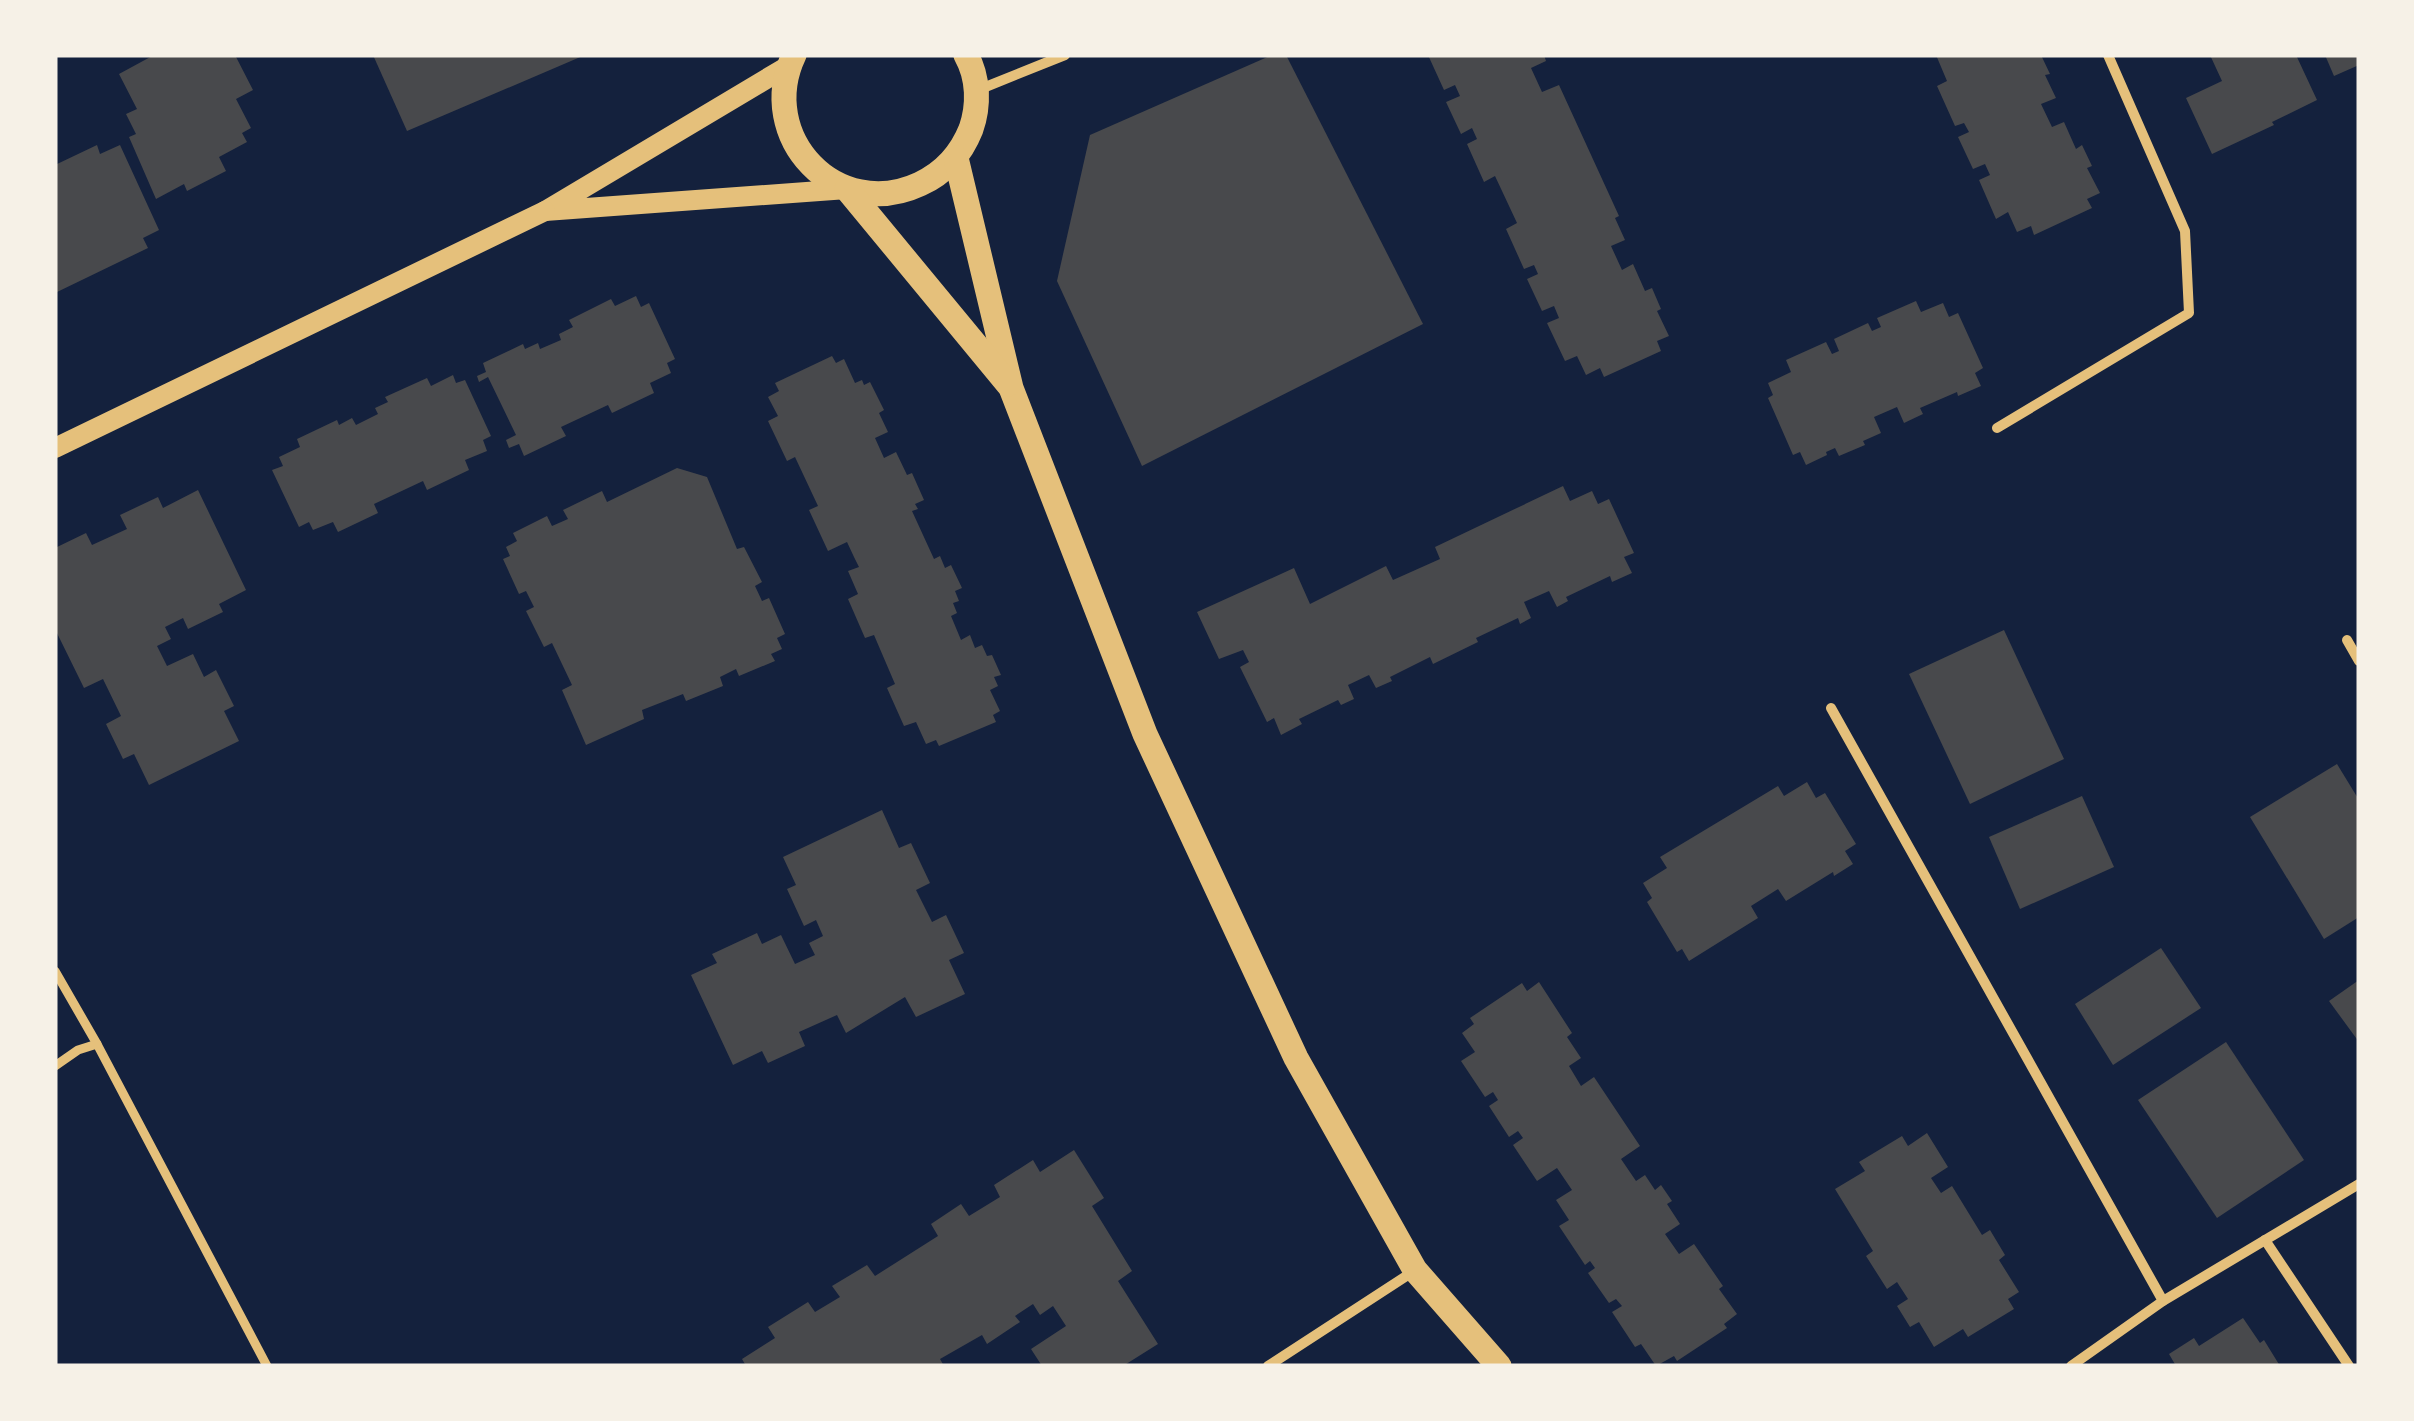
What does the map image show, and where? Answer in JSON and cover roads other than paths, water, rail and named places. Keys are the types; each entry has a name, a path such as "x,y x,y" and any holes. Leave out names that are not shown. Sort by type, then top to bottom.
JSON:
{"main road":[{"path":"546,211 847,189 877,195 906,190 933,178 956,158 968,137 976,114 977,90 966,55"},
{"path":"790,59 783,96 787,126 800,152 820,175 847,189 1011,388"},
{"path":"55,448 546,211 790,59"},
{"path":"956,158 1011,388 1145,734 1296,1058 1415,1270 1499,1366"}],"street":[{"path":"977,90 1065,55"},
{"path":"1997,428 2189,313 2185,231 2108,55"},
{"path":"2347,640 2359,661"},
{"path":"1831,708 2163,1300"},
{"path":"55,971 267,1366"},
{"path":"55,1066 78,1050 97,1044"},
{"path":"2071,1366 2163,1300 2359,1184"},
{"path":"2264,1240 2348,1366"},
{"path":"1268,1366 1415,1270"}]}
